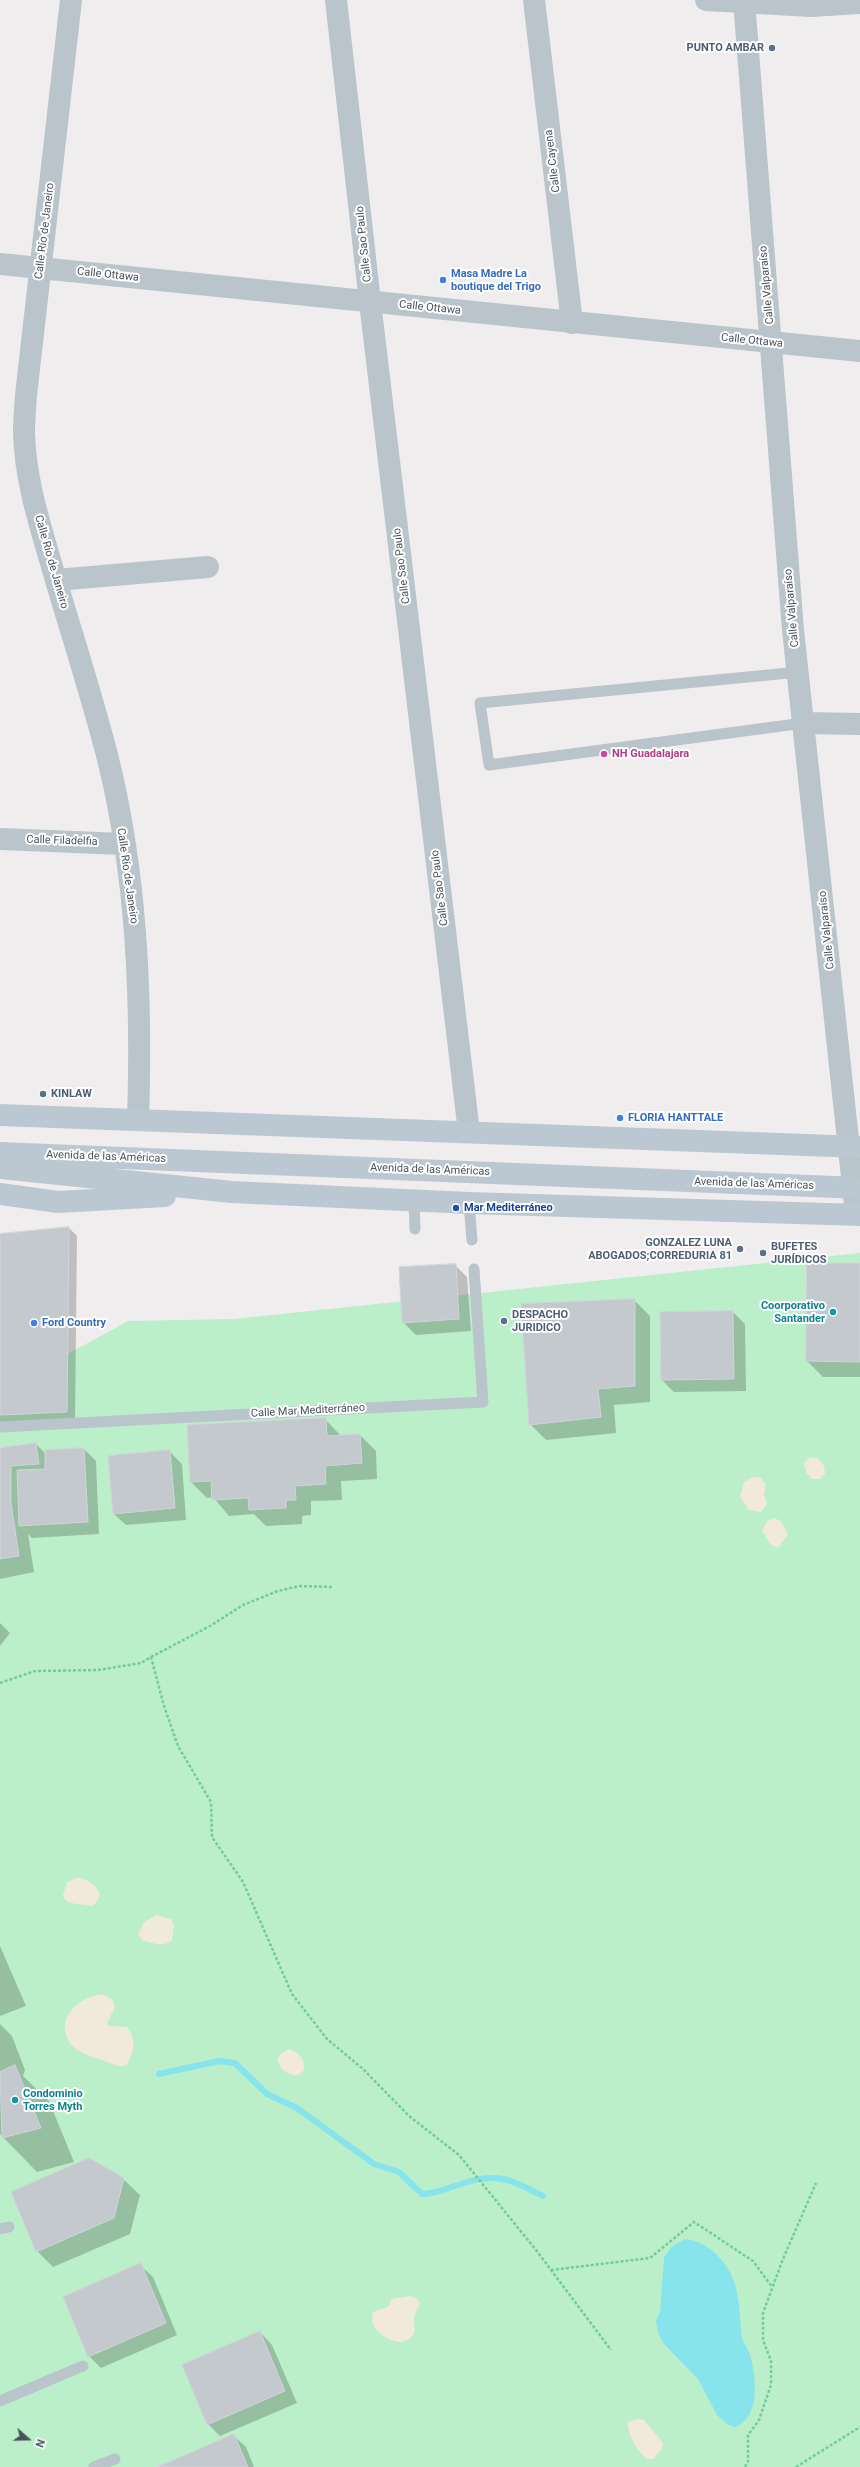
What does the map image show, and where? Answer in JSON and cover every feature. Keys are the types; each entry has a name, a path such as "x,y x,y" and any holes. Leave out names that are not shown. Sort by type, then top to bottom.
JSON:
{"main road":[{"path":"0,1116 855,1147"},
{"name":"Avenida de las Américas","path":"0,1153 857,1188"},
{"name":"Avenida de las Américas","path":"0,1168 232,1192 469,1203 858,1214"},
{"name":"Avenida de las Américas","path":"0,1194 58,1202 232,1192"}],"street":[{"name":"Calle Río de Janeiro","path":"71,0 26,395 24,432 33,502 107,758 123,844 135,926 138,978 140,1054 138,1120"},
{"name":"Calle Sao Paulo","path":"336,0 370,302 470,1132"},
{"name":"Calle Cayena","path":"534,0 572,323"},
{"path":"706,0 811,6 860,2"},
{"name":"Calle Valparaíso","path":"744,1 772,343 793,630 855,1147 858,1214"},
{"name":"Calle Ottawa","path":"0,264 860,351"},
{"path":"56,580 208,567"},
{"path":"804,723 860,724"},
{"name":"Calle Filadelfia","path":"0,839 123,844"}],"lane":[{"path":"799,672 480,703 489,765 804,723"},
{"path":"414,1201 414,1229"},
{"path":"469,1203 472,1240"},
{"name":"Calle Mar Mediterráneo","path":"0,1427 483,1402 474,1269"},
{"path":"0,2401 83,2366"},
{"path":"94,2467 115,2459"}],"path":[{"path":"0,1683 35,1671 98,1670 141,1663 210,1626 243,1605 278,1591 299,1586 332,1587"},
{"path":"151,1657 164,1706 178,1746 210,1802 212,1836 243,1882 292,1994 327,2039 363,2069 409,2116 459,2155 611,2350"},
{"path":"745,2467 748,2461 748,2435 759,2420 771,2385 771,2361 764,2340 763,2313 772,2287 816,2183"},
{"path":"550,2270 650,2258 694,2222 752,2261 772,2287"},
{"path":"796,2467 860,2427"}],"green space":[{"path":"860,1253 860,2467 0,2467 0,1391 128,1321 234,1319"}],"sand":[{"path":"810,1457 818,1458 824,1466 825,1474 820,1479 812,1479 806,1472 804,1463"},
{"path":"754,1477 761,1478 766,1485 764,1494 767,1504 761,1512 749,1510 740,1497 744,1482"},
{"path":"774,1518 781,1521 788,1534 778,1548 771,1545 762,1531 768,1520"},
{"path":"77,1878 85,1879 91,1882 100,1894 98,1900 93,1906 70,1903 65,1900 63,1895 67,1882"},
{"path":"156,1915 171,1919 174,1925 172,1940 165,1944 142,1940 138,1934 144,1922"},
{"path":"102,1994 112,1999 115,2007 107,2023 109,2026 127,2027 132,2036 133,2050 127,2065 117,2066 78,2051 68,2040 65,2031 65,2023 68,2015 79,2003"},
{"path":"289,2049 296,2052 303,2060 304,2070 299,2075 285,2072 278,2063 277,2059 280,2054"},
{"path":"411,2296 420,2302 414,2318 414,2333 402,2342 385,2337 373,2324 373,2312 388,2307 392,2299"},
{"path":"637,2419 644,2420 663,2443 662,2449 653,2459 644,2457 631,2437 628,2422"}],"water":[{"path":"685,2239 702,2244 715,2253 730,2273 737,2293 742,2338 749,2352 754,2371 755,2394 750,2414 744,2422 735,2427 727,2424 717,2415 698,2379 664,2344 658,2333 656,2321 660,2312 664,2258 671,2247"}],"building":[{"name":"Ford Country","path":"69,1227 67,1412 0,1415 0,1234"},
{"name":"Coorporativo Santander","path":"807,1263 860,1263 860,1362 806,1361"},
{"path":"456,1264 459,1319 402,1323 399,1267"},
{"path":"635,1299 635,1386 598,1389 601,1417 529,1425 521,1304"},
{"path":"733,1311 734,1379 661,1380 660,1312"},
{"path":"326,1418 327,1436 360,1434 362,1463 325,1466 326,1484 295,1486 296,1500 286,1500 286,1508 249,1510 248,1498 212,1500 211,1481 190,1482 187,1425"},
{"path":"36,1443 39,1464 11,1466 11,1503 19,1556 0,1559 0,1448"},
{"path":"84,1448 88,1522 19,1526 17,1470 45,1469 45,1450"},
{"path":"170,1450 175,1508 113,1514 108,1456"},
{"name":"Condominio Torres Myth","path":"15,2065 41,2128 2,2138 0,2072"},
{"path":"89,2158 124,2178 114,2218 36,2252 11,2192"},
{"path":"141,2263 166,2323 88,2357 63,2297"},
{"path":"260,2331 285,2391 207,2425 182,2365"},
{"path":"234,2434 248,2467 158,2467"}],"waterway":[{"path":"159,2074 219,2061 235,2063 267,2094 297,2108 374,2164 399,2172 422,2194 436,2192 482,2178 492,2178 511,2181 543,2196"}],"place":[{"name":"PUNTO AMBAR","path":"772,48"},
{"name":"Masa Madre La boutique del Trigo","path":"443,280"},
{"name":"NH Guadalajara","path":"604,754"},
{"name":"KINLAW","path":"43,1094"},
{"name":"FLORIA HANTTALE","path":"620,1118"},
{"name":"Mar Mediterráneo","path":"456,1208"},
{"name":"GONZALEZ LUNA ABOGADOS;CORREDURIA 81","path":"740,1249"},
{"name":"BUFETES JURÍDICOS","path":"763,1253"},
{"name":"Coorporativo Santander","path":"833,1312"},
{"name":"DESPACHO JURIDICO","path":"504,1321"},
{"name":"Ford Country","path":"34,1323"},
{"name":"Condominio Torres Myth","path":"15,2100"}]}
